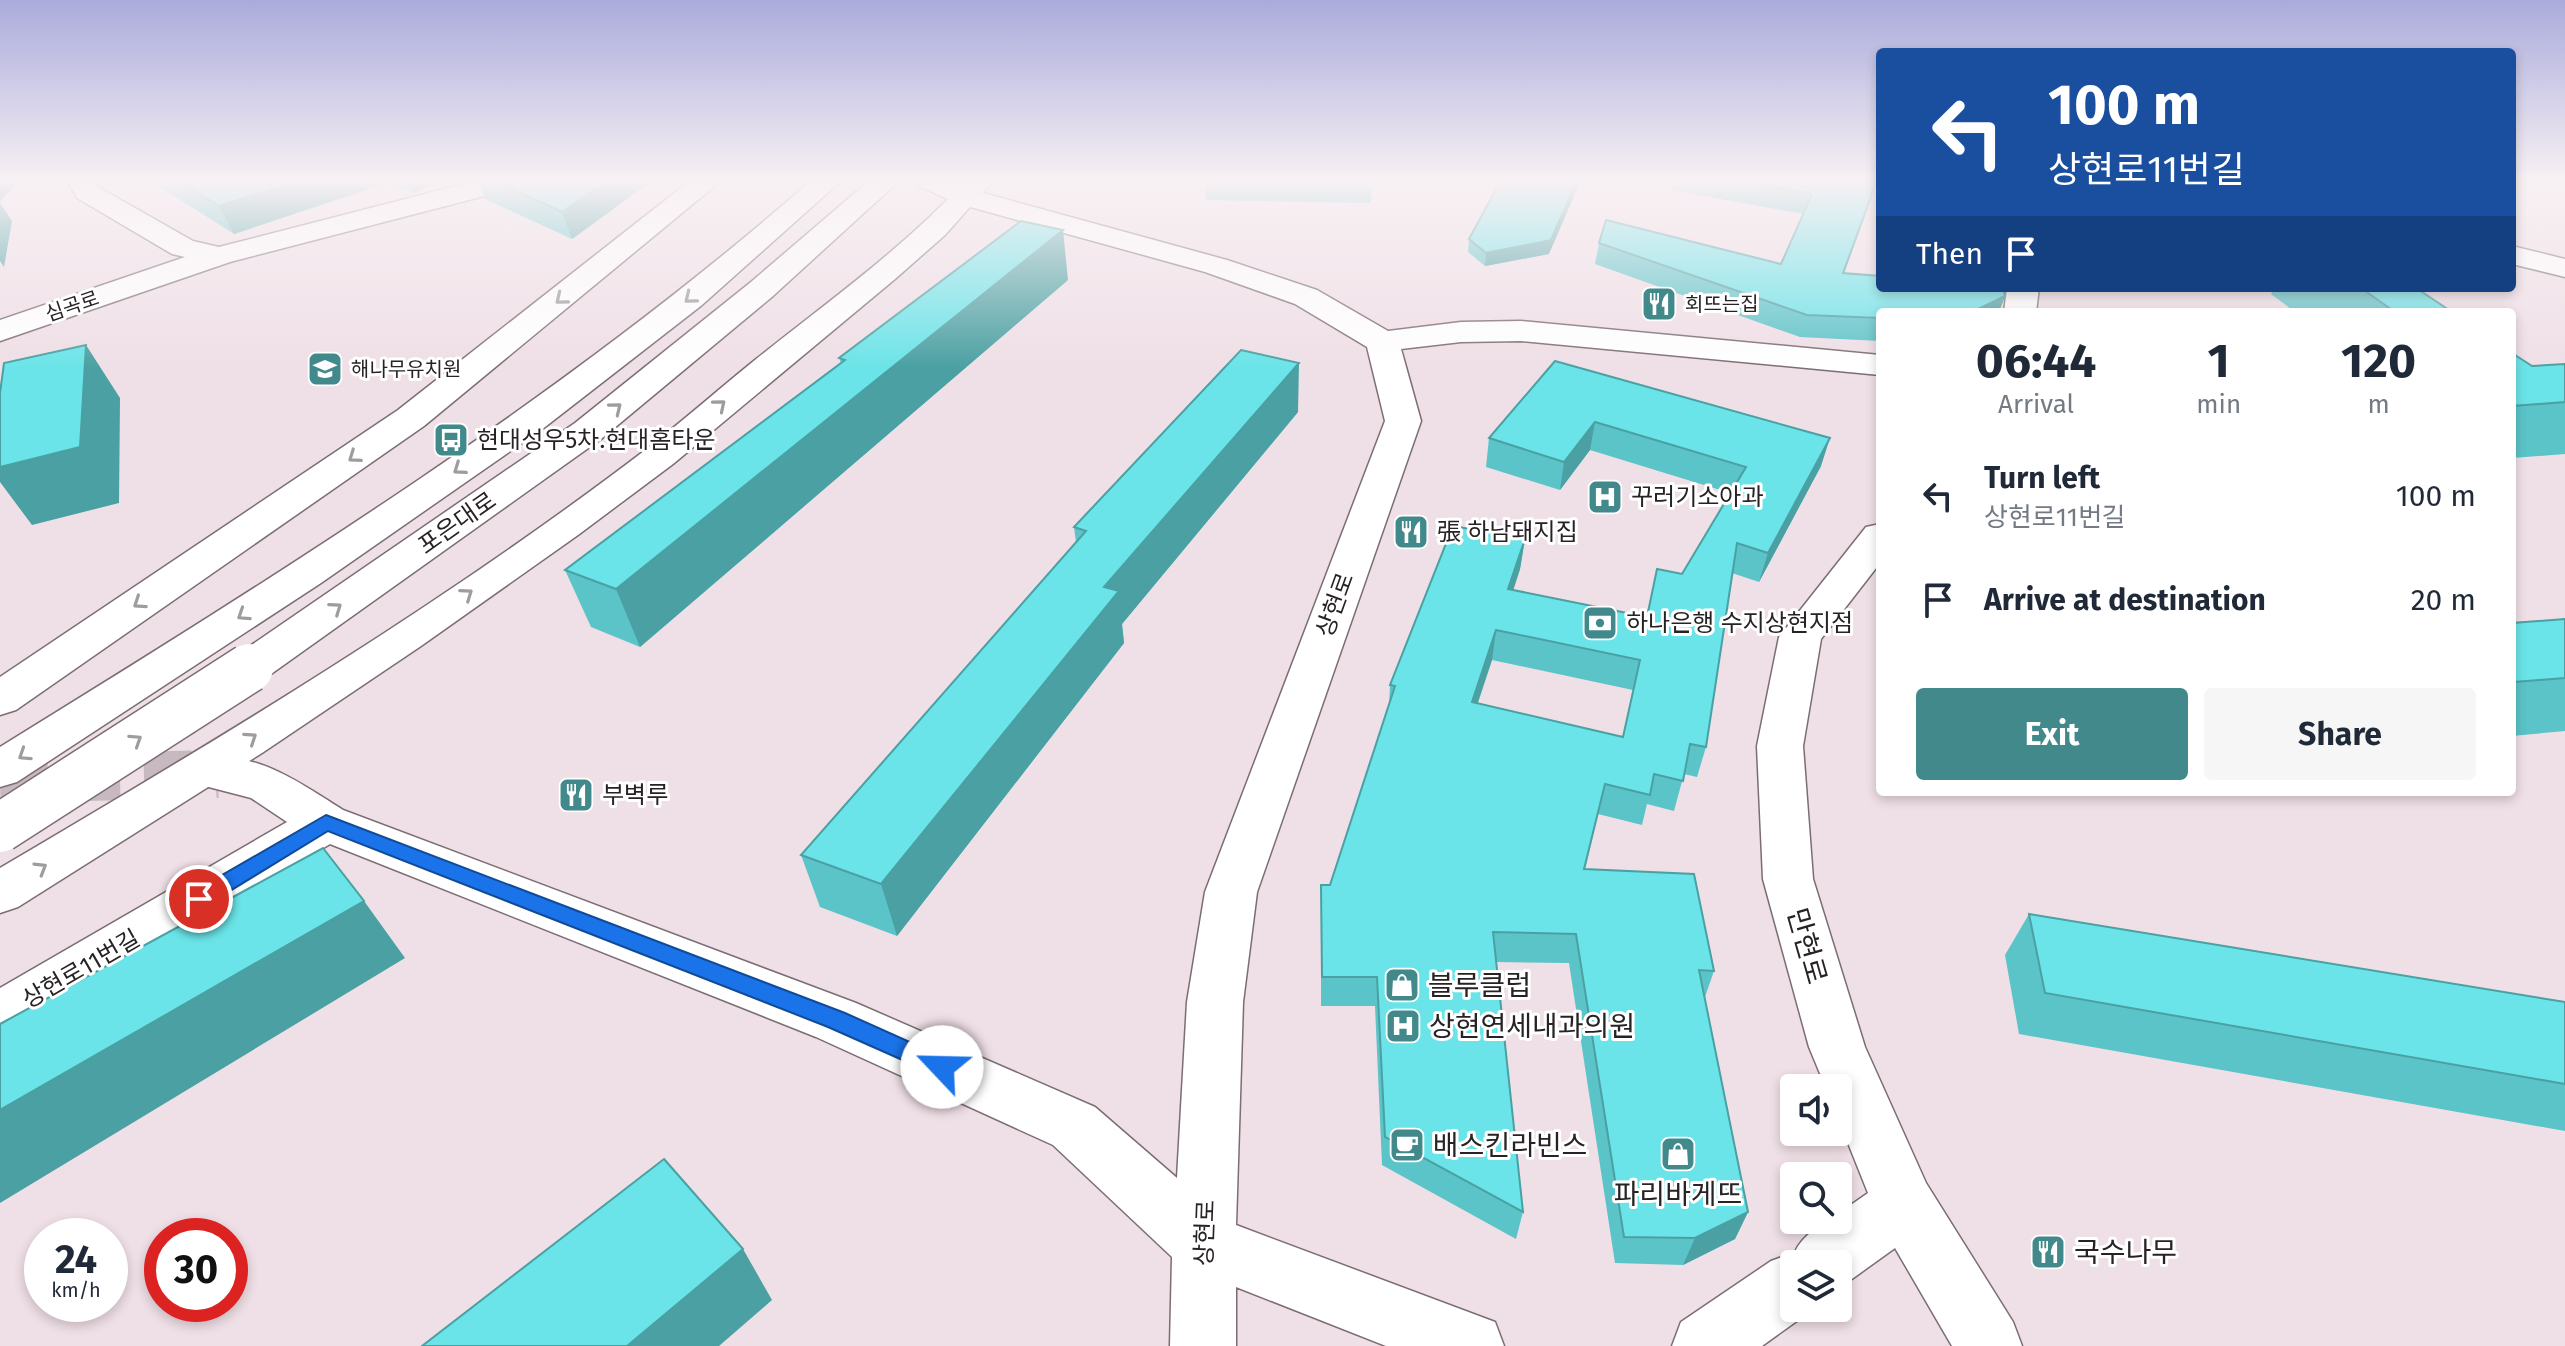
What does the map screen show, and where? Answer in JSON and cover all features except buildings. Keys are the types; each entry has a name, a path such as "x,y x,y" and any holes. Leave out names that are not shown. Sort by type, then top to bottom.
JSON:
{"street":[{"path":"174,243 183,248 219,256"},
{"name":"심곡로","path":"0,331 219,256 270,243"},
{"path":"0,699 411,418 630,243"},
{"name":"포은대로","path":"0,770 259,605 604,367 754,243"},
{"name":"포은대로","path":"0,828 249,668 588,431 815,243"},
{"path":"0,893 138,810 451,605 645,468 810,331 902,261 920,243"},
{"path":"1143,243 1306,297 1382,342 1461,332 1521,331 1876,365"},
{"path":"2516,256 2565,268"},
{"name":"상현로","path":"1203,1346 1204,1244 1215,1002 1231,892 1403,421 1382,342"},
{"name":"만현로","path":"1876,541 1800,637 1780,746 1788,879 1837,1047 1904,1204 1989,1346"},
{"path":"218,773 265,784 326,823 836,1020 1074,1126 1204,1244 1471,1346"},
{"name":"상현로11번길","path":"0,1016 326,823"},
{"path":"1841,1250 1904,1204"},
{"path":"1705,1346 1780,1294"}],"tunnel":[{"path":"0,779 218,774"}],"place":[{"name":"회뜨는집","path":"1659,304"},
{"name":"해나무유치원","path":"325,369"},
{"name":"현대성우5차.현대홈타운","path":"451,440"},
{"name":"꾸러기소아과","path":"1605,497"},
{"name":"張 하남돼지집","path":"1411,532"},
{"name":"하나은행 수지상현지점","path":"1600,623"},
{"name":"부벽루","path":"576,795"},
{"name":"블루클럽","path":"1402,985"},
{"name":"상현연세내과의원","path":"1403,1026"},
{"name":"배스킨라빈스","path":"1407,1145"},
{"name":"파리바게뜨","path":"1678,1154"},
{"name":"국수나무","path":"2048,1252"}],"route":[{"path":"199,899 326,823 836,1020 942,1067"}]}
